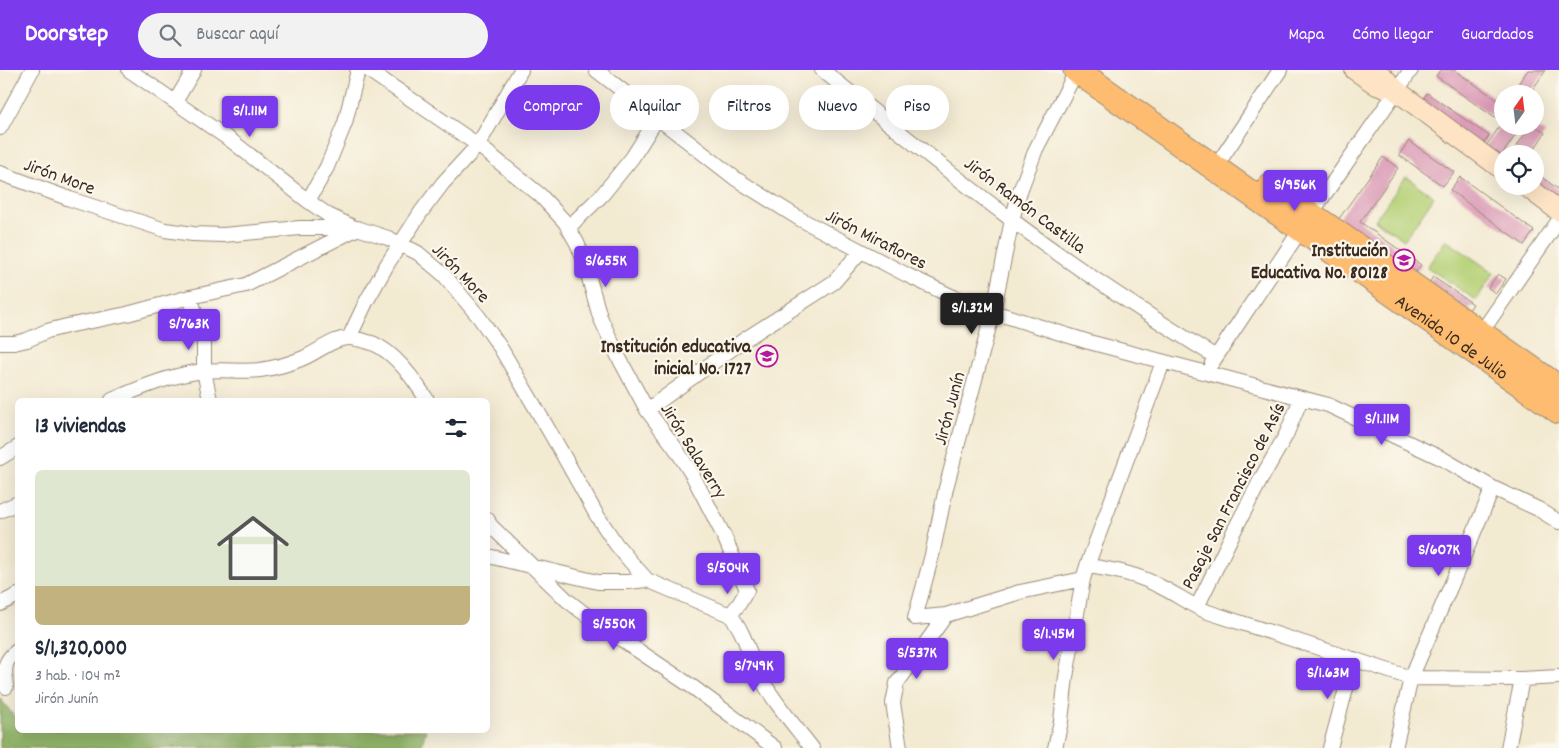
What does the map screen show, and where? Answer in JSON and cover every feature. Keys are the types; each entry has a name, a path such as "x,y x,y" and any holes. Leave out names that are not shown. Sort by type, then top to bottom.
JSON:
{"highway":[{"name":"Avenida 10 de Julio","path":"1077,70 1220,161 1475,340 1559,411"},
{"name":"Avenida 10 de Julio","path":"1106,70 1220,161"},
{"name":"Avenida 10 de Julio","path":"1475,340 1559,388"}],"main road":[{"path":"1355,70 1377,85 1397,91"},
{"path":"1373,70 1397,91 1494,163"},
{"path":"1538,195 1559,211"}],"street":[{"path":"0,128 32,70"},
{"path":"129,70 232,142 328,215 357,228"},
{"path":"175,102 194,70"},
{"path":"308,201 326,167 345,123 358,70"},
{"name":"Jirón Salaverry","path":"368,70 478,145 540,195 558,213 568,228 583,257 604,325 618,356 647,410 676,448 693,476 724,536 747,590 739,604 730,614"},
{"path":"350,338 366,302 388,263 421,212 443,183 478,145 521,70"},
{"name":"Jirón Miraflores","path":"596,70 615,85"},
{"name":"Jirón Ramón Castilla","path":"822,70 1012,220 1094,279 1216,357"},
{"name":"Jirón Junín","path":"946,615 915,618 932,555 946,488 993,312 1020,191 1036,149 1077,70"},
{"path":"1220,161 1280,70"},
{"path":"1411,70 1306,221 1206,372 1328,405 1443,459 1559,522"},
{"path":"568,228 602,195 632,158 650,130"},
{"name":"Jirón Miraflores","path":"673,130 736,180 800,220 860,252 951,296 993,312 1089,342 1206,372"},
{"name":"Jirón More","path":"0,175 165,230 193,234 223,235 300,228 357,228 388,238 418,253 444,275 479,318 504,354 596,514 616,544 647,580 730,614"},
{"path":"1475,340 1559,220"},
{"path":"0,343 28,340 47,331 128,314 190,297 246,285 357,228"},
{"path":"647,410 744,340 834,282 860,252"},
{"path":"190,297 204,338 204,371 210,398"},
{"path":"117,398 159,382 204,371 260,370 301,359 333,342 350,338 368,341 381,347 403,367 426,398"},
{"path":"1055,748 1083,580 1164,362"},
{"name":"Pasaje San Francisco de Asís","path":"1197,607 1252,496 1286,435 1301,398"},
{"path":"0,458 15,449"},
{"path":"1395,748 1411,678 1494,488"},
{"path":"0,511 15,504"},
{"path":"490,525 567,600 694,688 775,748"},
{"path":"490,556 598,582 647,580"},
{"path":"1087,566 1107,568 1133,575 1159,585 1197,607 1411,678 1559,678"},
{"path":"900,748 893,703 896,683 946,615 1020,592 1083,580"},
{"path":"0,604 15,596"},
{"path":"730,614 739,625 759,675 812,748"},
{"path":"6,687 5,668 8,657 15,652"},
{"path":"1330,748 1354,659"},
{"path":"1508,748 1522,679"}],"green space":[{"path":"1406,177 1434,197 1404,240 1375,220"},
{"path":"1446,240 1494,273 1476,300 1427,267"},
{"path":"0,698 15,717 15,733 425,733 421,748 0,748"}],"building":[{"path":"1440,70 1454,70 1494,98 1494,117 1436,76"},
{"path":"1528,70 1546,70 1536,85 1518,84"},
{"path":"1427,93 1489,136 1480,148 1419,105"},
{"path":"1494,135 1516,135 1509,145 1494,145 1494,156 1484,149"},
{"path":"1524,135 1544,135 1537,145 1518,145"},
{"path":"1409,141 1454,172 1443,186 1399,155"},
{"path":"1383,157 1398,168 1360,222 1421,265 1410,280 1333,227"},
{"path":"1460,177 1534,231 1524,245 1450,190"},
{"path":"1544,179 1559,190 1559,203 1544,192"},
{"path":"1498,274 1506,279 1496,293 1488,288"},
{"path":"1433,277 1473,304 1465,316 1425,289"}],"place":[{"name":"Institución Educativa No. 80128","path":"1404,260"},
{"name":"Institución educativa inicial No. 1727","path":"767,356"}]}
